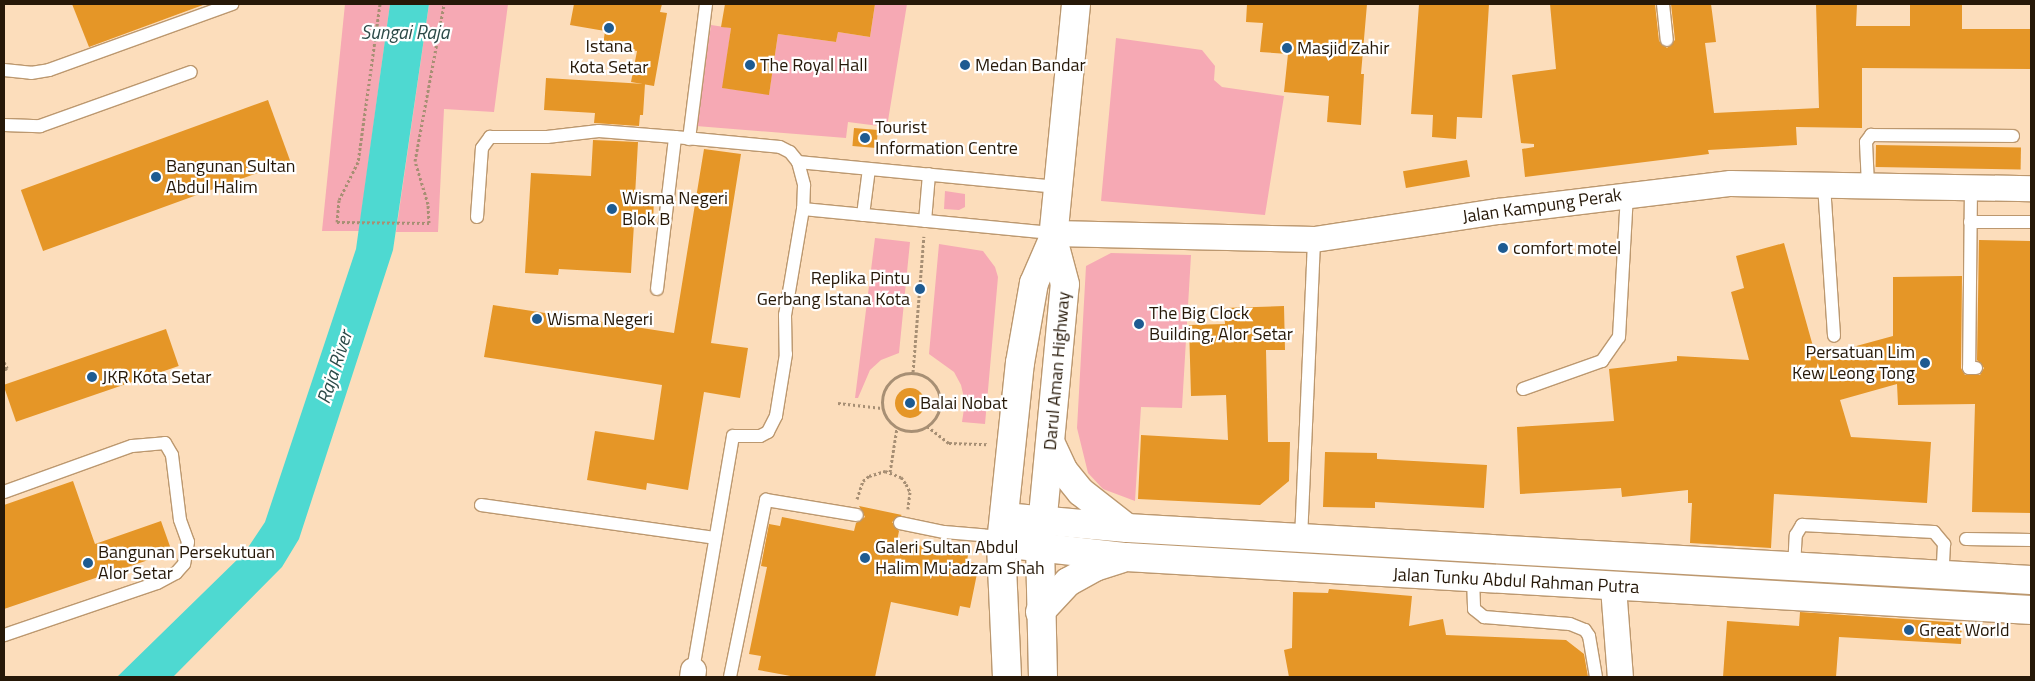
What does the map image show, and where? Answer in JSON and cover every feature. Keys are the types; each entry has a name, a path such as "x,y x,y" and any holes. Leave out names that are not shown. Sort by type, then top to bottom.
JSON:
{"main road":[{"path":"1054,236 1076,4"},
{"name":"Darul Aman Highway","path":"1043,677 1040,612 1042,534 1065,284 1054,236"},
{"name":"Darul Aman Highway","path":"1007,677 1002,532 1020,363 1034,283 1054,236"},
{"path":"1051,444 1063,470 1081,492 1128,528"},
{"name":"Jalan Tunku Abdul Rahman Putra","path":"1002,532 1042,534 1128,528 1942,577 2031,580"},
{"name":"Jalan Tunku Abdul Rahman Putra","path":"1042,534 1126,556 1613,587 2031,610"},
{"path":"1040,612 1068,582 1095,567 1126,556"}],"street":[{"name":"Jalan Kampung Perak","path":"1054,236 1314,239 1627,194 1730,183 2031,188"},
{"path":"1613,587 1620,677"}],"lane":[{"path":"4,70 31,72 49,70 232,4"},
{"path":"689,139 706,4"},
{"path":"1663,4 1667,40"},
{"path":"4,125 40,126 191,72"},
{"path":"476,217 482,148 490,138 547,137 599,131 780,147 790,152 798,162 804,185 803,209 785,315 786,354 776,416 768,432 760,436 732,436 693,674"},
{"path":"1868,185 1866,142 1871,135 2013,136"},
{"path":"657,290 674,137"},
{"path":"798,162 1060,187"},
{"path":"864,215 869,169"},
{"path":"925,221 929,174"},
{"path":"1824,185 1834,336"},
{"path":"1971,187 1972,368"},
{"path":"1523,389 1602,361 1619,337 1627,194"},
{"path":"803,209 1054,236"},
{"path":"1970,222 2031,222"},
{"path":"1301,539 1314,239"},
{"path":"4,492 132,446 166,443 172,455 177,505 188,542 184,564 176,573 157,582 4,635"},
{"path":"730,677 766,500 855,514"},
{"path":"481,505 715,538"},
{"path":"902,524 944,532 1002,532"},
{"path":"1794,568 1796,535 1802,525 1906,530 1934,532 1940,537 1944,544 1942,577"},
{"path":"1966,539 2031,540"},
{"path":"1473,578 1474,609 1484,617 1570,624 1585,630 1589,636 1596,677"}],"path":[{"path":"380,4 358,162 339,200 337,222 429,223 430,220 415,161 444,4"},
{"path":"913,372 925,221"},
{"path":"4,362 7,368 4,370"},
{"path":"913,372 930,379 939,394 938,412 927,426 912,431 897,428 890,423 882,408 881,399 888,382 904,373 913,372"},
{"path":"838,403 882,408"},
{"path":"927,426 949,443 987,444"},
{"path":"890,472 897,428"},
{"path":"855,514 863,481 877,472 890,472 901,477 910,492 902,524"}],"shaded area":[{"path":"345,4 390,4 359,231 322,231"},
{"path":"429,4 508,4 494,112 444,109 438,232 396,232"},
{"path":"875,4 907,4 887,127 848,122 846,138 696,126 711,25 731,28 723,88 769,94 778,34 836,42 838,32 870,37"},
{"path":"1116,38 1202,50 1215,66 1214,80 1222,87 1284,96 1265,215 1101,201"},
{"path":"945,191 965,194 965,207 959,210 944,209"},
{"path":"875,238 910,242 899,353 881,360 870,370 858,398 855,398"},
{"path":"939,244 983,251 995,267 998,277 985,424 962,422 965,402 961,385 954,372 929,354"},
{"path":"1111,253 1191,255 1182,408 1141,407 1135,501 1103,489 1088,473 1077,428 1086,266"}],"water":[{"name":"Sungai Raja","path":"390,4 429,4 393,250 299,539 282,567 173,677 117,677 245,552 265,522 356,249"}],"building":[{"path":"72,4 203,4 203,5 89,47"},
{"path":"574,4 662,4 660,12 667,13 654,86 631,82 637,51 603,45 605,31 570,25"},
{"name":"The Royal Hall","path":"725,4 875,4 870,37 838,32 836,42 778,34 769,95 722,88 731,28 721,27"},
{"name":"Masjid Zahir","path":"1247,4 1367,4 1361,74 1364,74 1361,125 1327,122 1329,96 1284,92 1288,54 1260,52 1263,23 1246,22"},
{"path":"1419,4 1489,4 1482,118 1457,117 1456,139 1432,137 1433,115 1411,114"},
{"path":"1550,4 1655,4 1659,41 1667,48 1675,40 1671,4 1711,4 1716,42 1705,43 1714,113 1819,108 1816,4 1857,4 1856,26 1910,26 1910,4 1962,4 1962,29 2031,29 2031,69 1862,68 1862,128 1796,127 1797,145 1708,150 1709,154 1525,177 1522,149 1534,147 1534,144 1521,143 1512,75 1556,69"},
{"path":"546,78 645,84 643,115 640,115 639,126 594,123 595,113 544,110"},
{"name":"Bangunan Sultan Abdul Halim","path":"268,100 290,161 43,251 21,190"},
{"name":"Tourist Information Centre","path":"854,128 878,130 876,148 852,146"},
{"name":"Wisma Negeri Blok B","path":"593,140 638,142 635,196 654,197 653,225 634,224 631,273 559,269 558,275 525,273 531,173 591,176"},
{"path":"1876,145 2021,148 2021,170 1876,167"},
{"name":"Wisma Negeri","path":"704,149 741,154 711,343 748,348 740,398 704,392 688,490 647,483 646,490 587,480 595,431 654,440 662,385 484,357 493,305 674,333"},
{"path":"1467,160 1470,177 1406,188 1403,171"},
{"path":"1979,240 2031,241 2031,513 1972,512 1975,404 1898,405 1897,384 1840,400 1851,437 1931,442 1927,503 1774,494 1771,548 1690,543 1692,503 1688,503 1688,490 1622,497 1621,488 1520,494 1517,427 1614,421 1609,369 1677,361 1677,356 1749,360 1731,292 1744,288 1736,256 1784,243 1816,357 1893,336 1893,277 1962,276 1961,368 1965,375 1980,375 1984,368 1977,360"},
{"path":"1284,306 1285,350 1266,350 1268,442 1290,442 1289,481 1260,505 1138,499 1141,435 1228,440 1226,395 1191,396 1189,325 1225,324 1224,308"},
{"name":"JKR Kota Setar","path":"166,329 179,366 16,422 4,385"},
{"name":"Balai Nobat","path":"910,388 921,392 925,403 921,414 910,418 899,414 895,403 899,392"},
{"path":"1325,452 1377,453 1377,459 1487,465 1484,508 1375,502 1375,508 1323,507"},
{"path":"73,481 95,544 161,521 172,552 4,609 4,505"},
{"path":"859,506 902,515 892,522 899,531 897,541 968,555 967,561 979,564 970,608 960,606 958,616 891,602 875,677 796,677 758,670 761,656 749,654 767,567 761,566 769,524 780,526 782,517 854,531 856,523 865,517"},
{"path":"1329,589 1412,596 1409,626 1443,619 1446,635 1566,640 1584,654 1588,677 1289,677 1284,650 1292,648 1293,592 1328,593"},
{"path":"1800,612 1962,623 1961,644 1839,637 1836,677 1723,677 1727,621 1799,626"}],"place":[{"name":"Istana Kota Setar","path":"609,28"},
{"name":"Masjid Zahir","path":"1287,48"},
{"name":"The Royal Hall","path":"750,65"},
{"name":"Medan Bandar","path":"965,65"},
{"name":"Tourist Information Centre","path":"865,138"},
{"name":"Bangunan Sultan Abdul Halim","path":"156,177"},
{"name":"Wisma Negeri Blok B","path":"612,209"},
{"name":"comfort motel","path":"1503,248"},
{"name":"Replika Pintu Gerbang Istana Kota","path":"920,289"},
{"name":"Wisma Negeri","path":"537,319"},
{"name":"The Big Clock Building, Alor Setar","path":"1139,324"},
{"name":"Persatuan Lim Kew Leong Tong","path":"1925,363"},
{"name":"JKR Kota Setar","path":"92,377"},
{"name":"Balai Nobat","path":"910,403"},
{"name":"Galeri Sultan Abdul Halim Mu'adzam Shah","path":"865,558"},
{"name":"Bangunan Persekutuan Alor Setar","path":"88,563"},
{"name":"Great World","path":"1909,630"}],"water label":[{"name":"Raja River","path":"334,367"}]}
